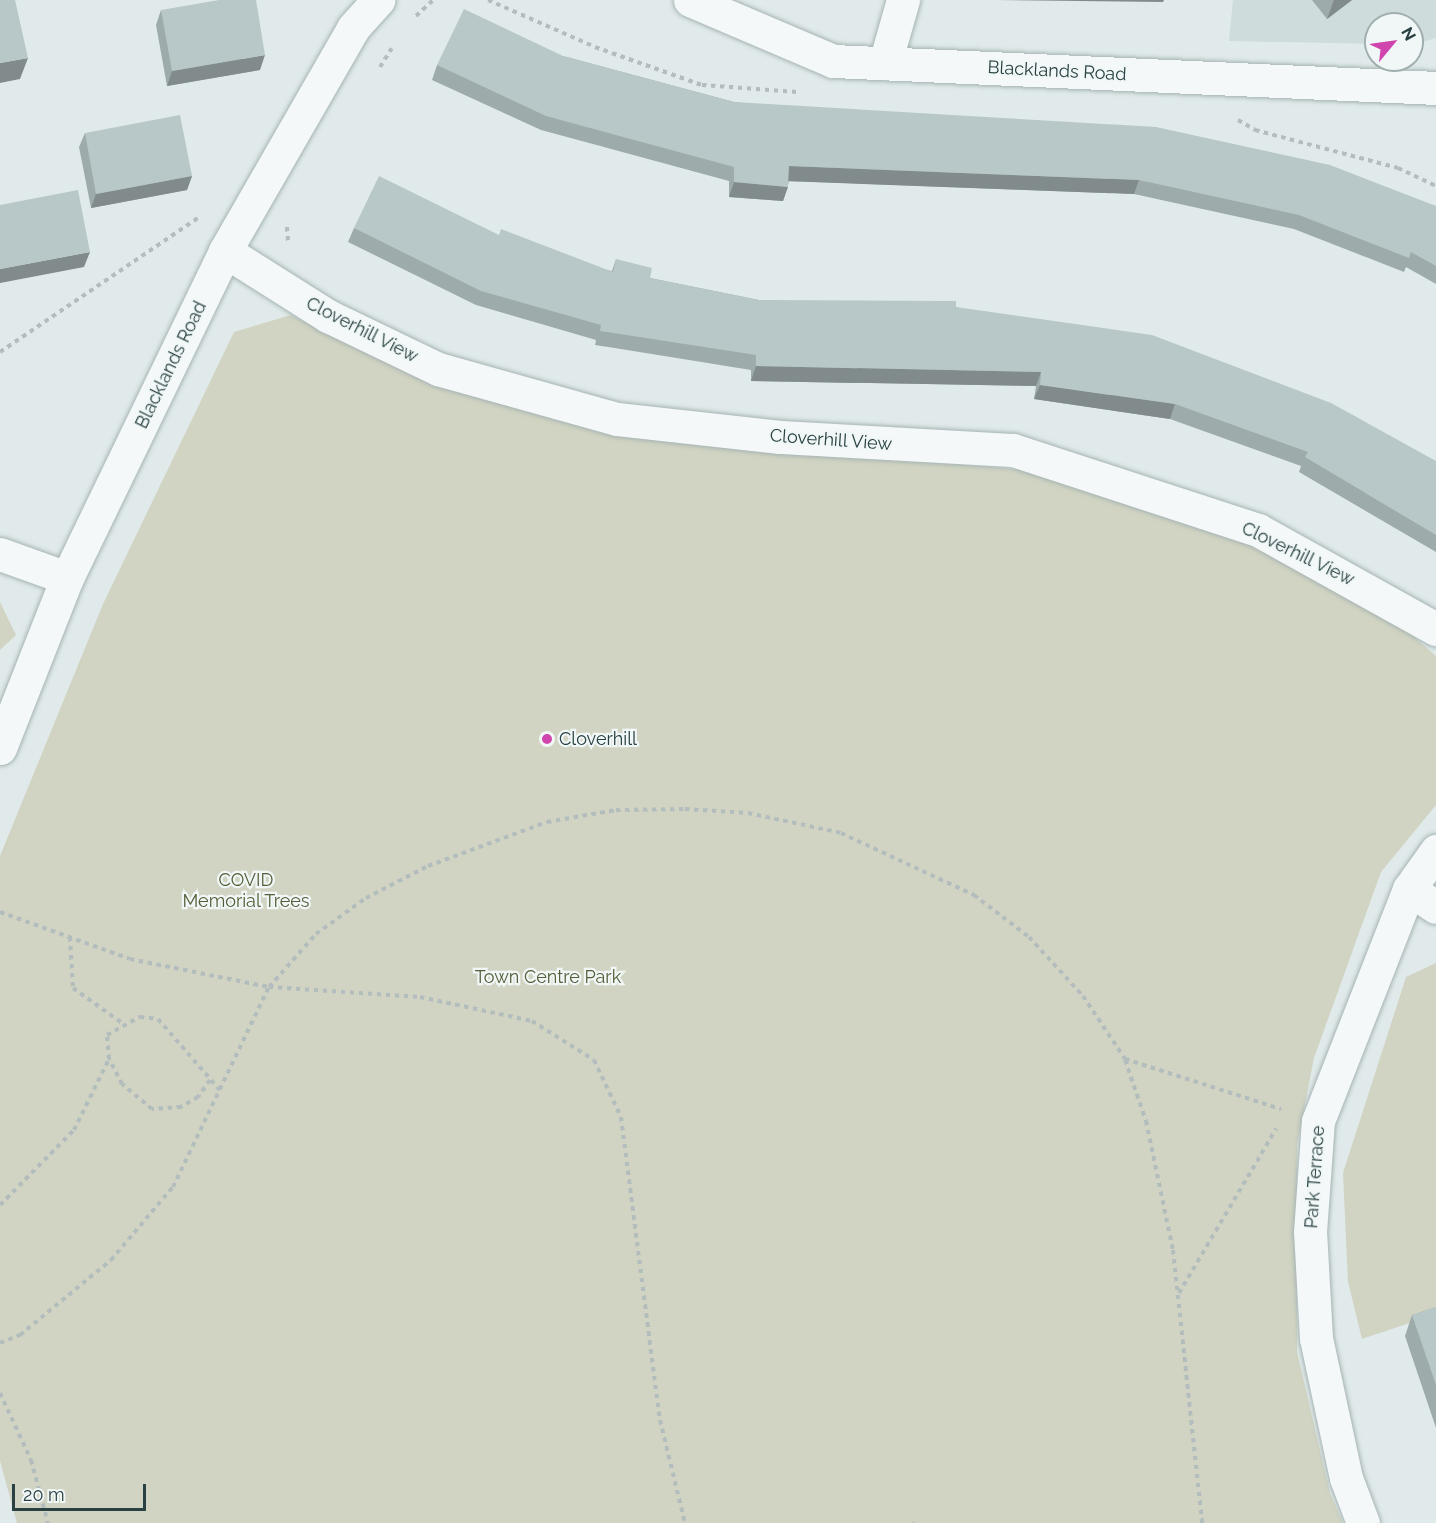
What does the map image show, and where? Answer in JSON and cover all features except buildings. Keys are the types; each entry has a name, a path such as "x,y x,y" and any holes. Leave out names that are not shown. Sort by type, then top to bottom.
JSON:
{"street":[{"name":"Blacklands Road","path":"0,748 68,579 225,251 353,28 378,0"},
{"name":"Blacklands Road","path":"690,0 833,61 1436,88"},
{"path":"885,63 903,0"},
{"name":"Cloverhill View","path":"225,251 328,316 438,369 617,419 780,437 1013,450 1258,530 1436,629"},
{"path":"0,555 68,579"},
{"name":"Park Terrace","path":"1363,1523 1346,1478 1316,1338 1310,1232 1318,1121 1423,898 1436,850"}],"path":[{"path":"1226,114 1255,130 1398,168 1436,186"},
{"path":"0,1343 20,1335 111,1260 173,1187 269,987 316,934 366,898 486,843 547,822 616,810 748,813 840,833 974,895 1058,965 1125,1059 1163,1188 1178,1293 1202,1523"},
{"path":"0,912 130,959 269,987 420,997 532,1021 594,1060 621,1117 660,1420 685,1523"},
{"path":"70,937 73,988 122,1023"},
{"path":"210,1080 198,1097 181,1107 153,1109 122,1084 109,1059 107,1035 122,1023 158,1019 220,1090"},
{"path":"0,1205 74,1130 109,1059"},
{"path":"1125,1059 1287,1111 1178,1293"},
{"path":"0,1393 31,1461 48,1523"}],"shaded area":[{"path":"1233,0 1436,0 1436,38 1424,42 1424,12 1364,12 1364,44 1229,41"}],"green space":[{"name":"Town Centre Park","path":"291,315 332,336 614,434 1023,470 1252,546 1405,629 1436,656 1436,805 1381,872 1314,1058 1297,1145 1297,1352 1330,1493 1343,1523 17,1523 0,1461 0,856 103,604 234,332"},
{"path":"0,602 16,635 0,650"},
{"path":"1436,963 1436,1314 1362,1339 1348,1282 1343,1173 1406,977"}],"place":[{"name":"Cloverhill","path":"547,739"}],"park label":[{"name":"COVID Memorial Trees","path":"246,891"}]}
